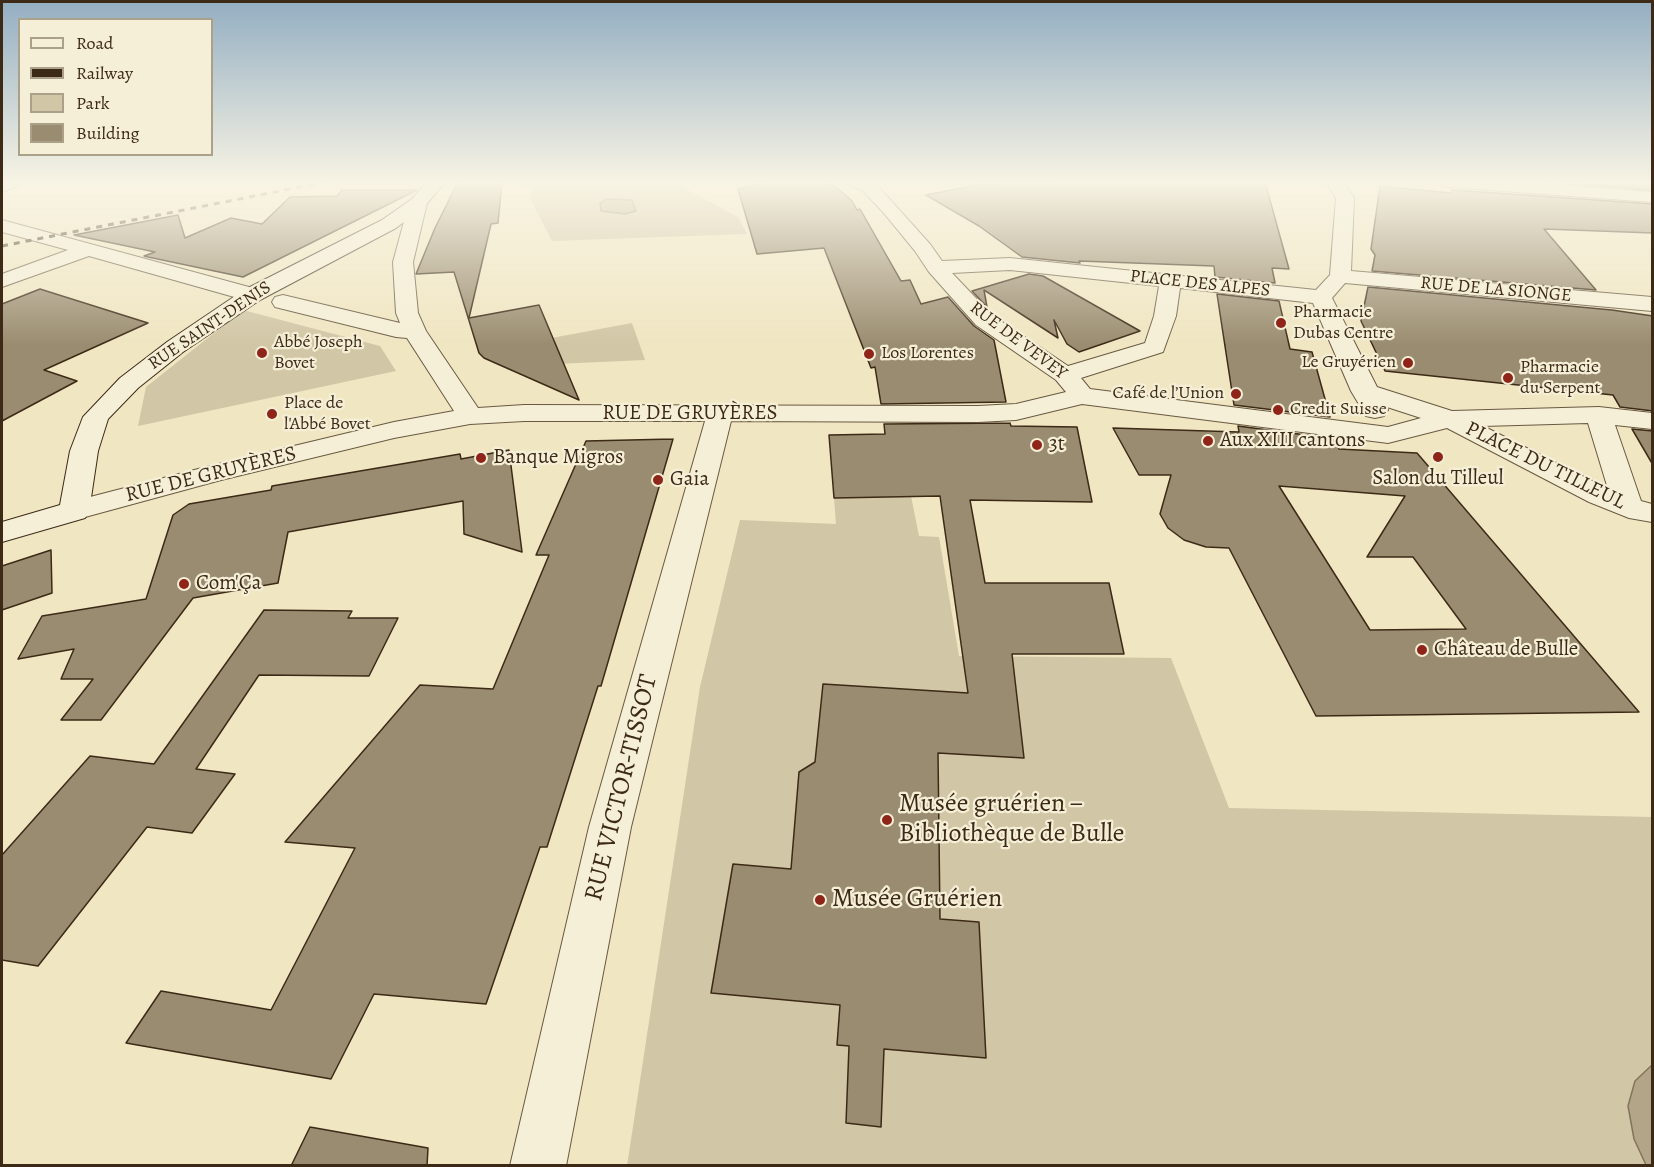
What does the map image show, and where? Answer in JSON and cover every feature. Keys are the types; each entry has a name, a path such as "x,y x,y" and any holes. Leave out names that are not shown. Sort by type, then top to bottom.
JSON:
{"street":[{"path":"37,236 252,295"},
{"name":"RUE SAINT-DENIS","path":"74,511 84,451 96,417 129,383 176,347 252,295 365,236"},
{"name":"RUE SAINT-DENIS","path":"409,236 403,262 407,313 414,331 470,416"},
{"name":"RUE DE VEVEY","path":"913,236 936,268 984,320 1065,375 1082,396"},
{"path":"1343,236 1340,276 1321,297 1364,391 1389,435"},
{"path":"2,281 85,251"},
{"name":"PLACE DES ALPES","path":"936,268 1010,264 1321,297"},
{"name":"RUE DE LA SIONGE","path":"1340,276 1653,304"},
{"path":"1065,375 1155,347 1171,281"},
{"path":"283,302 396,330 414,331"},
{"name":"PLACE DU TILLEUL","path":"1364,391 1450,419 1549,472 1643,513"},
{"name":"RUE DE GRUYÈRES","path":"2,531 212,474 363,438 470,416 524,413 987,413 1016,412 1082,396 1389,435"},
{"name":"RUE VICTOR-TISSOT","path":"538,1166 610,827 720,414"},
{"path":"1599,415 1643,513"},
{"path":"1450,419 1599,415 1653,421"},
{"name":"PLACE DU TILLEUL","path":"1389,435 1450,419"}],"green space":[{"path":"550,236 678,236 552,241"},
{"path":"243,310 380,346 396,371 138,426 146,387"},
{"path":"632,323 645,360 533,365 487,350"},
{"path":"911,496 919,536 939,537 959,656 1171,658 1229,808 1652,817 1652,1165 627,1166 700,687 740,520 836,524 834,498"}],"shaded area":[{"path":"1652,1065 1652,1165 1646,1165 1634,1139 1628,1106 1635,1081"}],"building":[{"path":"81,236 324,236 243,277 144,256 155,252"},
{"path":"432,236 488,236 469,318 539,305 579,400 484,358 479,353 454,272 416,274"},
{"path":"752,236 876,236 901,281 910,280 921,304 948,297 974,326 994,340 1006,402 881,404 875,367 871,368 824,248 757,254"},
{"path":"994,236 1280,236 1289,269 1272,268 1275,283 1215,277 1214,266 1079,261 1080,263 1022,257"},
{"path":"1373,236 1550,236 1596,290 1372,271 1375,255 1371,249"},
{"path":"1029,274 1043,276 1140,331 1079,352 1067,344 1054,320 1058,338 984,290 987,307 972,291"},
{"path":"1368,287 1612,310 1653,316 1653,411 1620,407 1613,395 1385,371 1361,321"},
{"path":"40,289 148,323 44,370 77,381 2,421 2,304"},
{"path":"1217,294 1279,301 1290,349 1312,352 1330,417 1234,405"},
{"name":"Musée Gruérien","path":"1010,423 1011,426 1077,427 1092,502 970,500 985,583 1109,583 1124,654 1012,654 1024,758 938,753 940,919 979,922 986,1058 884,1049 881,1127 846,1123 849,1046 837,1045 840,1005 711,993 733,864 791,869 799,772 815,762 823,684 968,693 940,496 834,498 829,435 885,434 884,424"},
{"path":"1238,426 1336,439 1339,449 1417,453 1639,712 1316,716 1229,548 1206,547 1184,540 1168,528 1160,514 1171,475 1139,475 1113,428 1239,432","holes":["1279,486 1405,496 1367,557 1413,557 1466,629 1370,630"]},
{"path":"1632,429 1653,431 1653,465"},
{"path":"673,439 601,686 598,686 547,847 540,847 486,1004 374,994 331,1079 126,1043 161,991 271,1010 355,848 285,842 420,685 493,689 549,555 536,555 586,441"},
{"path":"509,450 522,552 464,534 463,501 288,532 278,583 193,598 101,720 61,720 93,679 61,679 74,649 18,659 42,616 146,599 173,515 189,504 271,490 272,486 460,454 461,459"},
{"path":"51,550 52,593 2,610 2,566"},
{"path":"264,610 352,611 348,618 398,618 369,676 259,675 196,769 235,774 192,833 147,827 38,966 2,960 2,855 90,756 154,764"},
{"path":"310,1127 428,1148 427,1166 291,1166"}],"railway":[{"path":"2,246 50,236"}],"place":[{"name":"Pharmacie Dubas Centre","path":"1281,323"},
{"name":"Abbé Joseph Bovet","path":"262,353"},
{"name":"Los Lorentes","path":"869,354"},
{"name":"Le Gruyérien","path":"1408,363"},
{"name":"Pharmacie du Serpent","path":"1508,378"},
{"name":"Café de l’Union","path":"1236,394"},
{"name":"Credit Suisse","path":"1278,410"},
{"name":"Place de l'Abbé Bovet","path":"272,414"},
{"name":"Aux XIII cantons","path":"1208,441"},
{"name":"3t","path":"1037,445"},
{"name":"Salon du Tilleul","path":"1438,457"},
{"name":"Banque Migros","path":"481,458"},
{"name":"Gaia","path":"658,480"},
{"name":"Com'Ça","path":"184,584"},
{"name":"Château de Bulle","path":"1422,650"},
{"name":"Musée gruérien ‒ Bibliothèque de Bulle","path":"887,820"},
{"name":"Musée Gruérien","path":"820,900"}]}
